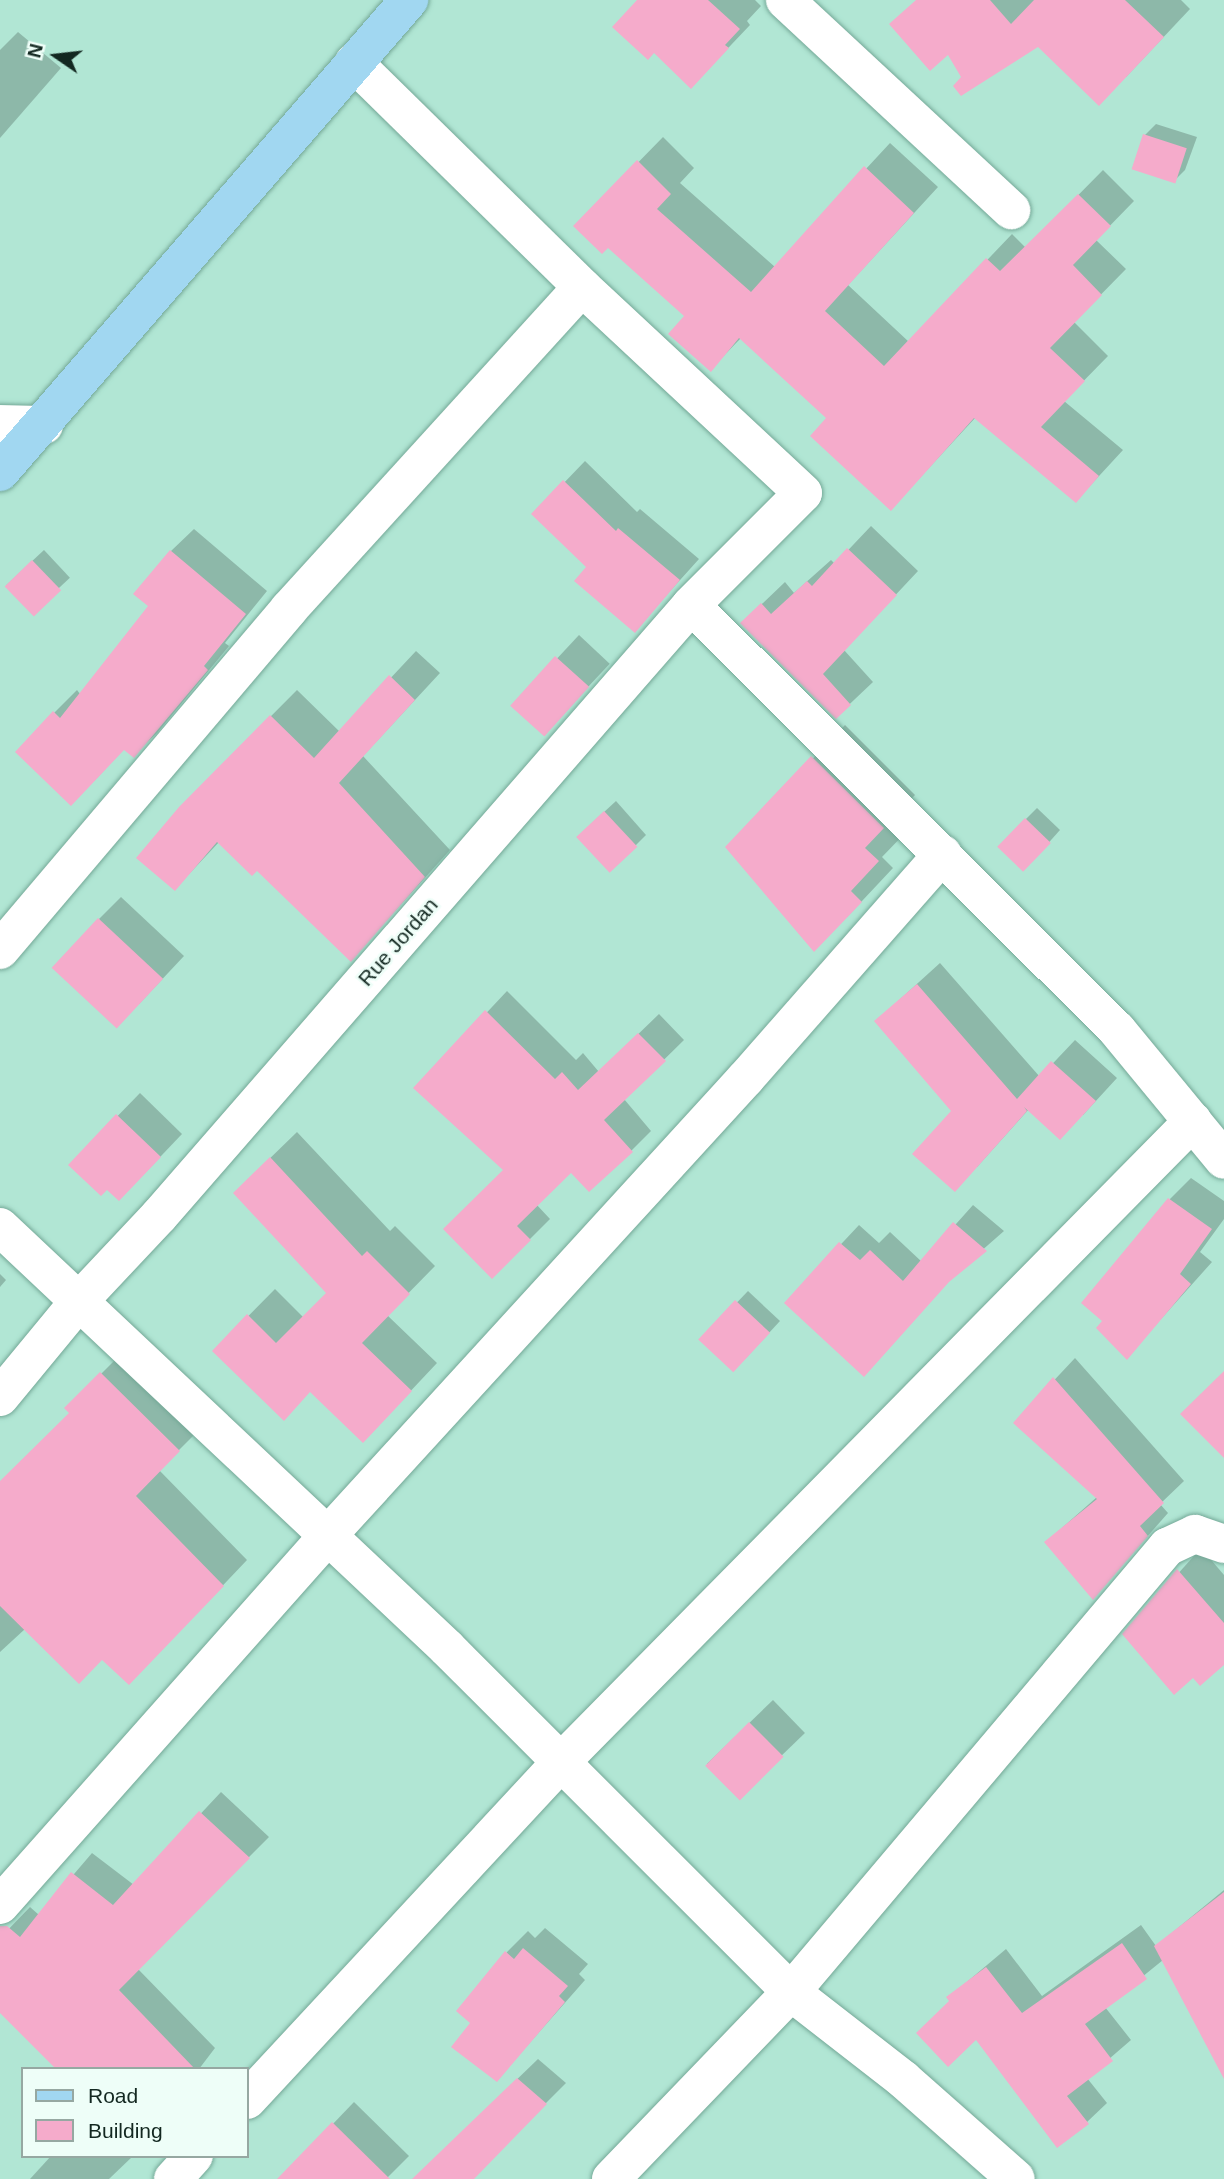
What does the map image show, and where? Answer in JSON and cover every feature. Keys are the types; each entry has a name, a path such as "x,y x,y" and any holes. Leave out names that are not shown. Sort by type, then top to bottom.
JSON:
{"main road":[{"path":"0,472 44,425 410,0"}],"street":[{"path":"785,0 1011,210"},
{"path":"0,950 289,609 582,287 354,63"},
{"name":"Rue Jordan","path":"0,1397 80,1300 159,1216 691,605 803,493 582,287"},
{"path":"0,425 44,425"},
{"path":"691,605 825,743 943,854 1117,1030 1224,1160"},
{"path":"0,1905 329,1534 746,1078 943,854"},
{"path":"248,2099 561,1762 1193,1121"},
{"path":"0,1227 329,1534 791,1992 904,2080 1016,2179"},
{"path":"611,2179 791,1992 1167,1547 1195,1534 1224,1545"},
{"path":"173,2179 192,2158"}],"building":[{"path":"637,0 708,0 740,29 725,45 729,48 691,89 654,53 648,60 612,27"},
{"path":"916,0 990,0 1011,24 1034,0 1125,0 1164,37 1099,106 1038,47 961,96 953,86 961,77 948,55 930,71 889,24"},
{"path":"1143,134 1187,148 1175,183 1132,169"},
{"path":"637,160 671,194 657,209 751,292 864,166 914,213 825,311 884,366 986,258 1000,271 1078,194 1111,226 1073,265 1102,295 1050,348 1085,381 1041,427 1099,476 1076,503 974,418 891,511 810,436 826,418 739,338 711,372 668,334 684,316 608,248 602,254 573,226"},
{"path":"563,480 616,531 618,528 680,580 635,633 574,581 586,567 531,514"},
{"path":"847,548 897,595 823,674 851,705 836,719 740,623 761,603 771,614 807,581 812,586"},
{"path":"170,550 246,614 204,666 208,670 134,758 124,750 71,806 15,752 53,711 60,718 148,606 133,594"},
{"path":"32,560 61,590 34,617 5,586"},
{"path":"555,656 589,687 544,737 510,706"},
{"path":"389,675 415,700 339,783 425,877 351,962 257,871 252,876 217,842 175,891 136,858 179,807 270,715 314,758"},
{"path":"811,756 884,828 865,848 879,861 851,891 862,902 814,952 725,847"},
{"path":"604,811 637,847 610,873 576,837"},
{"path":"1025,818 1051,843 1023,872 997,847"},
{"path":"98,918 163,979 117,1028 52,968"},
{"path":"917,984 1017,1099 1051,1061 1096,1101 1060,1140 1024,1107 1027,1111 955,1192 912,1154 951,1111 874,1021"},
{"path":"485,1010 555,1079 562,1072 578,1090 638,1033 666,1061 604,1120 633,1152 589,1192 571,1173 517,1226 531,1240 492,1279 443,1229 503,1170 413,1088"},
{"path":"116,1114 161,1157 119,1201 107,1190 101,1196 68,1165"},
{"path":"270,1157 362,1256 367,1251 410,1294 362,1343 412,1391 363,1443 310,1392 284,1421 212,1351 247,1314 276,1343 326,1293 233,1193"},
{"path":"1168,1198 1212,1229 1180,1274 1191,1284 1127,1360 1096,1328 1102,1321 1081,1303"},
{"path":"953,1222 987,1251 949,1282 864,1377 784,1303 839,1242 860,1260 870,1250 903,1281"},
{"path":"735,1300 770,1333 733,1372 698,1339"},
{"path":"1224,1371 1224,1458 1180,1414"},
{"path":"100,1372 180,1451 136,1496 224,1586 129,1685 102,1660 79,1684 0,1606 0,1481 69,1413 64,1408"},
{"path":"1053,1377 1164,1503 1140,1526 1148,1536 1093,1600 1044,1542 1097,1499 1013,1423"},
{"path":"1177,1569 1224,1623 1224,1665 1200,1686 1193,1678 1174,1695 1122,1634"},
{"path":"749,1722 784,1757 740,1800 705,1766"},
{"path":"199,1811 250,1858 119,1990 193,2067 54,2067 0,2013 0,1926 7,1926 20,1937 71,1872 113,1905"},
{"path":"1224,1892 1224,2079 1154,1946"},
{"path":"1122,1943 1147,1979 1085,2024 1113,2061 1067,2096 1089,2124 1057,2148 976,2040 948,2067 916,2033 949,2001 946,1997 986,1967 1022,2013"},
{"path":"523,1948 568,1986 559,1996 565,2002 497,2082 451,2047 470,2023 456,2011 505,1951 514,1959"},
{"path":"517,2078 547,2104 474,2179 412,2179"},
{"path":"332,2122 390,2179 277,2179"}]}
